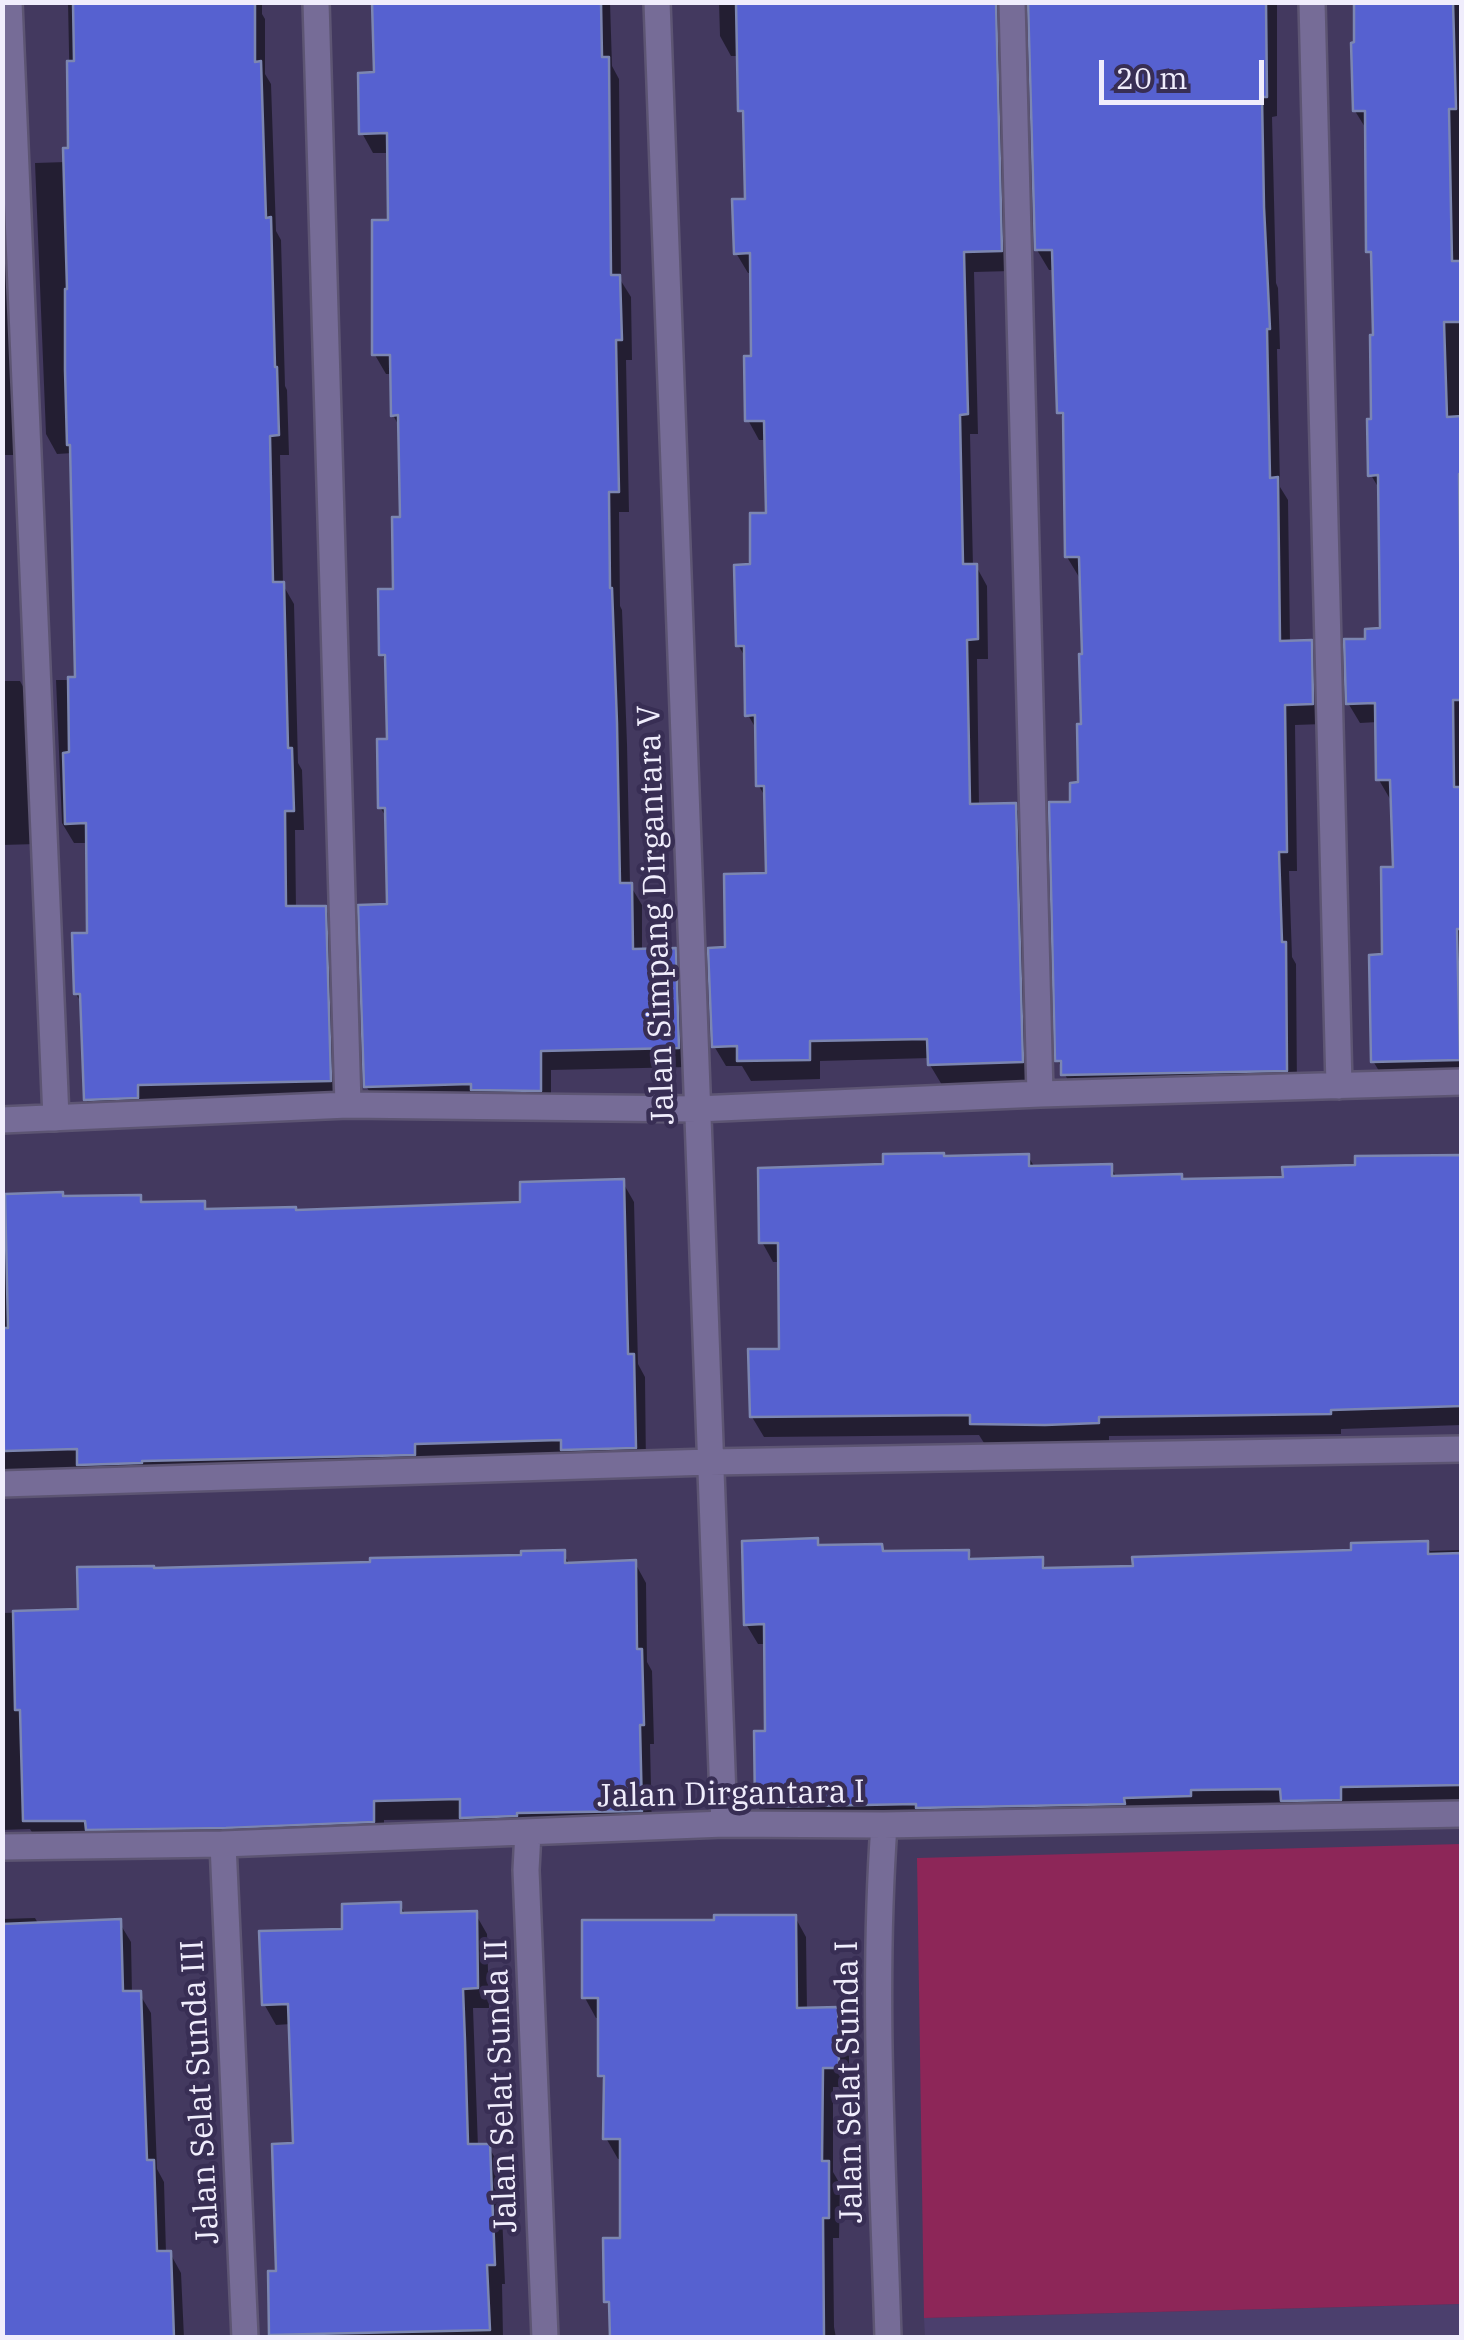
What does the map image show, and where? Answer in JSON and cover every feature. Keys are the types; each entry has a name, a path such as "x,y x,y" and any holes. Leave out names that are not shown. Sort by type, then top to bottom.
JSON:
{"street":[{"path":"8,2 56,1118"},
{"path":"316,2 348,1105"},
{"name":"Jalan Simpang Dirgantara V","path":"657,2 724,1824"},
{"path":"1012,2 1040,1094"},
{"path":"1312,2 1338,1086"},
{"path":"2,1120 348,1105 697,1109 1462,1082"},
{"path":"2,1484 710,1462 1462,1449"},
{"name":"Jalan Dirgantara I","path":"2,1846 223,1844 724,1824 884,1826 1462,1814"},
{"name":"Jalan Selat Sunda I","path":"884,1826 880,2072 888,2338"},
{"name":"Jalan Selat Sunda II","path":"528,1832 526,1870 545,2338"},
{"name":"Jalan Selat Sunda III","path":"223,1844 245,2338"}],"shaded area":[{"path":"1461,1844 1461,2304 924,2318 917,1858"},
{"path":"1461,2304 1462,2337 925,2338 924,2318"}],"building":[{"path":"73,2 255,2 255,62 261,61 266,218 271,217 277,367 279,435 270,436 273,582 284,582 288,748 292,748 294,811 285,811 286,906 326,906 331,1081 138,1085 138,1098 84,1100 80,994 74,994 72,933 87,933 86,823 65,824 63,753 69,752 68,677 75,677 65,370 63,148 68,148 67,61 74,61"},
{"path":"372,2 601,2 602,57 609,57 611,275 620,275 622,340 616,340 619,492 609,492 620,883 632,883 633,949 676,948 679,1048 541,1051 541,1091 471,1090 471,1084 364,1087 358,905 387,904 385,808 378,808 377,739 387,739 385,655 379,655 378,589 393,589 392,517 400,517 398,415 391,416 390,355 372,355 372,220 388,220 387,133 359,134 358,73 374,72"},
{"path":"736,2 996,2 1002,251 964,252 968,414 960,415 963,564 977,564 978,639 967,640 970,804 1016,803 1023,1062 928,1065 927,1039 810,1041 810,1060 737,1061 737,1046 712,1047 708,948 725,947 724,874 766,873 764,786 756,786 755,715 745,716 744,646 736,646 734,565 750,564 750,513 766,513 764,421 745,421 744,356 751,356 750,253 734,254 732,199 745,199"},
{"path":"1028,2 1266,2 1267,97 1262,97 1264,207 1270,329 1270,478 1278,477 1280,641 1312,640 1313,704 1285,705 1287,852 1279,852 1282,942 1286,942 1287,1071 1061,1075 1061,1061 1055,1061 1049,802 1070,802 1070,783 1078,782 1082,654 1079,557 1065,557 1063,413 1057,413 1052,250 1035,250"},
{"path":"1354,2 1453,2 1456,109 1449,109 1452,261 1462,261 1462,322 1444,322 1447,417 1462,416 1462,700 1453,700 1454,787 1462,787 1462,929 1457,929 1460,1060 1371,1062 1369,955 1382,954 1381,867 1393,867 1390,780 1376,780 1375,703 1346,704 1344,639 1365,639 1365,629 1380,628 1378,475 1368,476 1367,419 1371,419 1373,335 1371,252 1366,252 1365,111 1353,111"},
{"path":"883,1154 1029,1154 1029,1166 1112,1164 1112,1176 1182,1174 1182,1179 1283,1177 1282,1167 1355,1165 1355,1156 1462,1155 1462,1406 1331,1410 1331,1414 1099,1417 1099,1423 1045,1425 970,1424 970,1415 750,1417 748,1349 779,1349 778,1243 759,1243 758,1168 883,1164"},
{"path":"624,1179 628,1354 634,1354 636,1448 561,1450 561,1440 415,1444 415,1455 77,1465 77,1449 4,1451 2,1328 8,1328 5,1194 141,1195 141,1202 205,1201 205,1209 296,1210 520,1202 520,1182"},
{"path":"818,1538 818,1545 882,1544 883,1551 969,1550 969,1559 1043,1557 1043,1568 1133,1566 1132,1557 1351,1550 1351,1543 1428,1541 1428,1554 1462,1553 1462,1785 1341,1787 1341,1800 1281,1801 1280,1789 1191,1790 1191,1796 1124,1798 1125,1804 755,1807 754,1731 765,1731 764,1624 744,1625 742,1541"},
{"path":"565,1550 565,1563 636,1560 637,1649 642,1649 644,1725 640,1725 642,1811 460,1818 460,1799 374,1801 374,1822 86,1830 85,1821 23,1821 13,1611 78,1609 77,1567 370,1562 370,1558 521,1555 521,1551"},
{"path":"401,1902 401,1913 477,1911 478,1988 463,1989 468,2144 490,2144 495,2265 487,2265 490,2330 269,2335 268,2271 276,2271 272,2144 293,2143 288,2004 262,2005 259,1931 342,1929 342,1904"},
{"path":"714,1915 796,1915 797,2008 838,2007 839,2068 823,2068 822,2161 829,2161 829,2218 823,2218 824,2338 610,2338 609,2302 604,2302 603,2238 620,2238 620,2139 603,2139 604,2076 598,2076 598,1998 582,1998 582,1920 714,1920"},
{"path":"121,1919 123,1991 141,1991 147,2160 154,2160 157,2251 171,2251 174,2338 2,2338 2,1924"}]}
